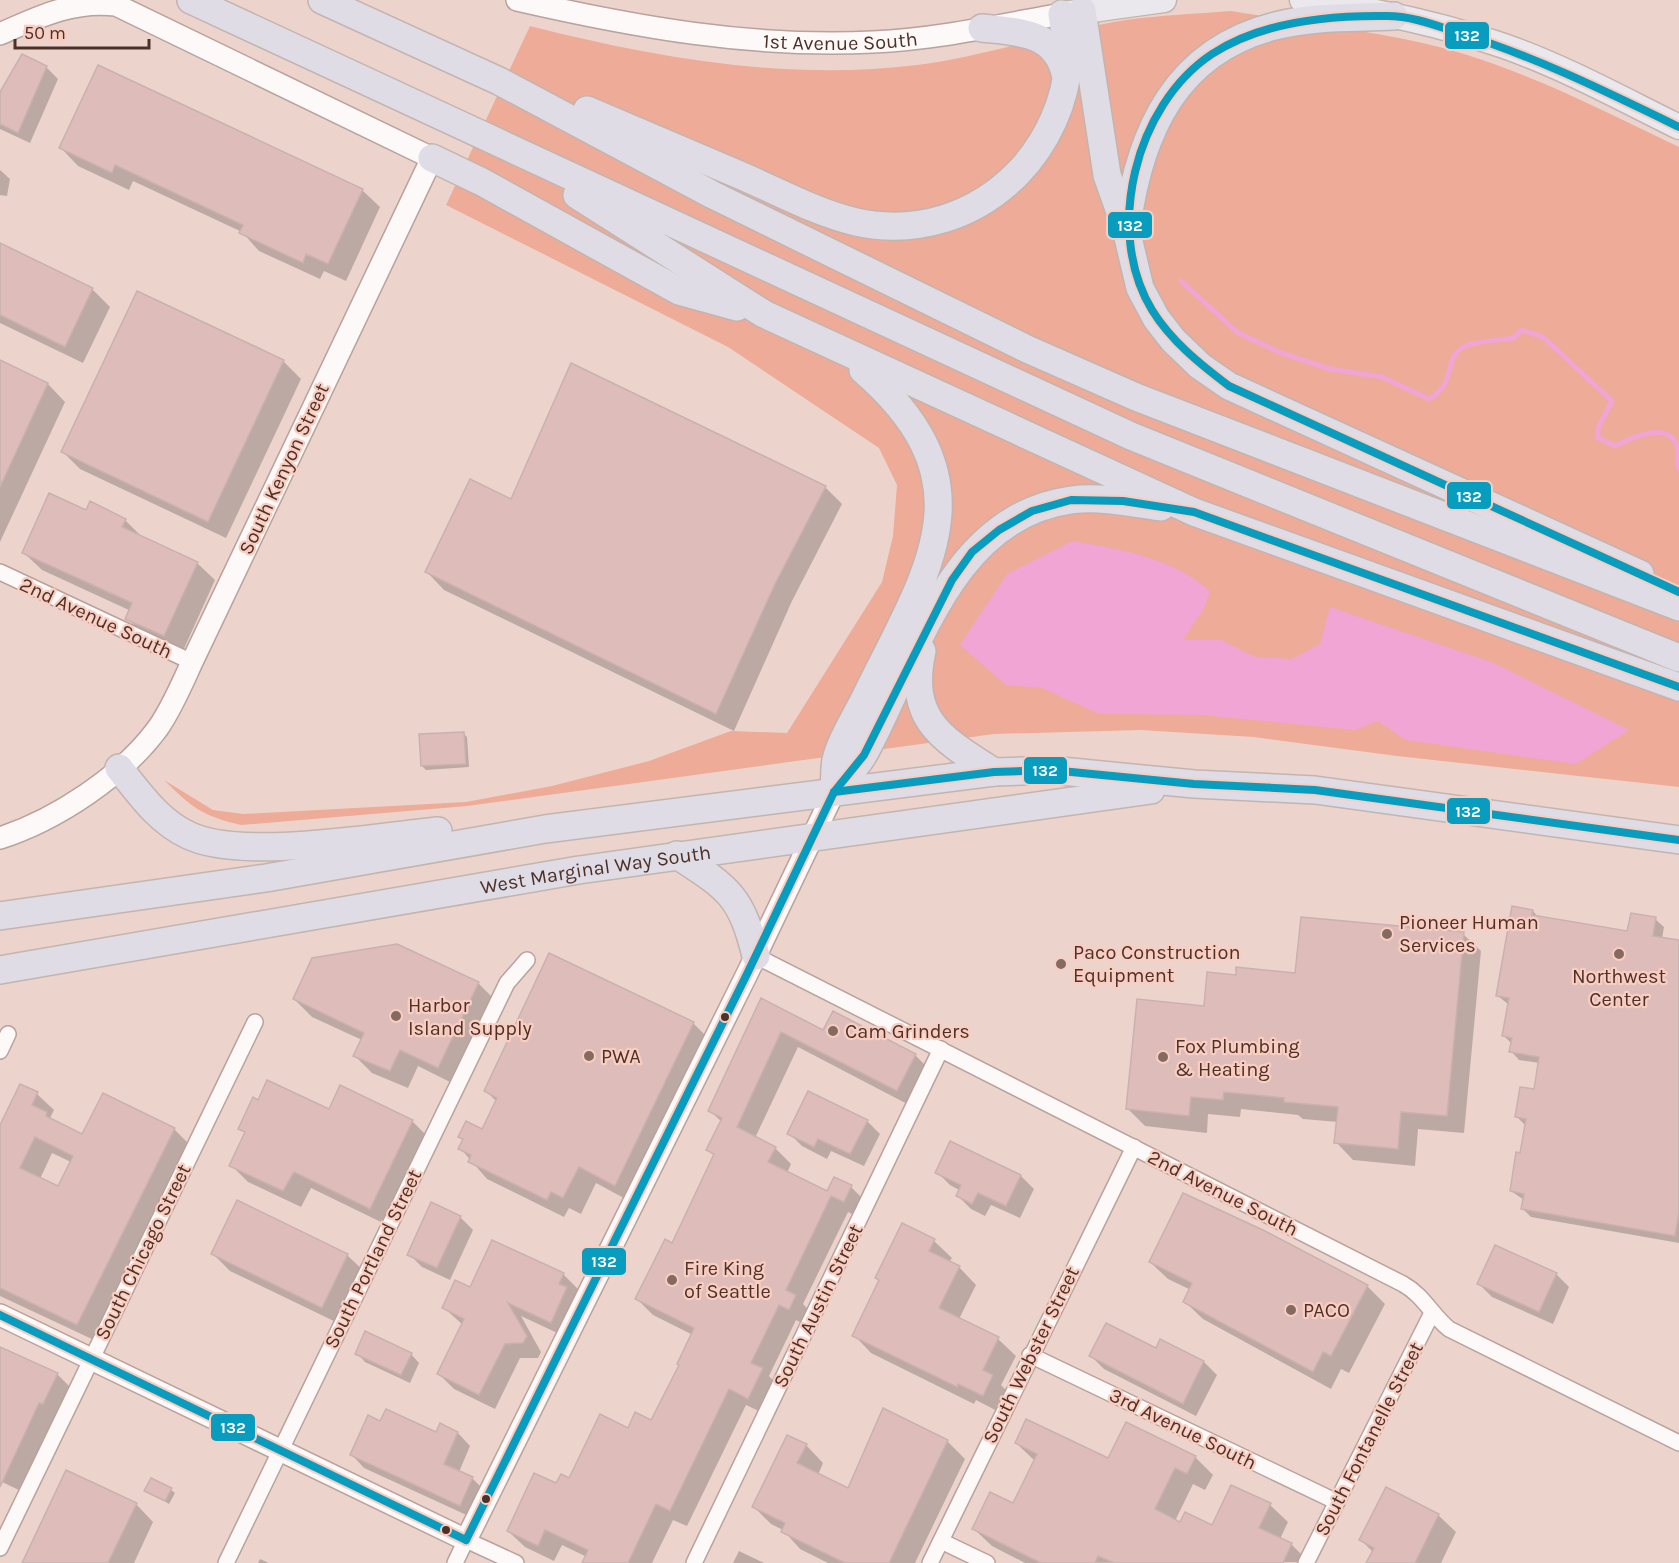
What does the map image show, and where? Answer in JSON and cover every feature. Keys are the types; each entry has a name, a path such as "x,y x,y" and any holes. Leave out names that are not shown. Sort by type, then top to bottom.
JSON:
{"highway":[{"path":"191,0 1131,436 1679,658"},
{"path":"322,0 499,81 713,195 1027,350 1136,397 1679,607"},
{"path":"499,81 512,78 829,214 855,222 905,226 933,223 956,216 981,204 1005,186 1026,165 1043,141 1054,118 1066,77 1072,13"},
{"path":"1072,13 1107,175 1126,229 1140,288 1156,318 1173,340 1200,366 1229,386 1679,592"},
{"path":"1126,229 1136,170 1149,132 1168,100 1186,77 1212,55 1247,36 1275,26 1312,20 1394,16"},
{"path":"981,28 1018,32 1042,40 1061,57 1066,77"},
{"path":"498,144 764,314 841,351 1194,512 1679,687"},
{"path":"432,158 482,182 679,291 764,314"},
{"path":"834,792 836,759 933,556 938,495 935,471 926,445 909,418 888,392 841,351"},
{"path":"834,792 864,755 928,623 952,580 972,552 999,530 1032,511 1071,500 1123,501 1194,512"},
{"path":"928,623 917,670 917,692 923,708 934,728 948,741 994,772"},
{"path":"119,768 152,808 173,826 187,835 220,846 303,844 441,831 544,829"},
{"name":"West Marginal Way South","path":"0,916 266,878 544,829 994,772 1051,770 1194,784 1316,790 1679,840"},
{"name":"West Marginal Way South","path":"0,970 677,855 812,839 1194,784"},
{"path":"677,855 720,885 739,905 756,956"}],"main road":[{"name":"1st Avenue South","path":"1072,13 1164,0"},
{"path":"1302,0 1394,16 1506,47 1582,80 1679,127"}],"street":[{"name":"1st Avenue South","path":"517,0 664,30 773,43 875,42 1072,13"},
{"path":"0,34 64,6 100,2 116,5 432,158"},
{"name":"South Kenyon Street","path":"0,838 65,808 119,768 158,728 192,662 432,158"},
{"name":"2nd Avenue South","path":"0,572 192,662"},
{"path":"455,1563 756,956 834,792"},
{"name":"2nd Avenue South","path":"756,956 1414,1290 1431,1315 1449,1329 1679,1443"},
{"name":"South Portland Street","path":"226,1563 507,983 527,960"},
{"name":"South Chicago Street","path":"0,1548 255,1022"},
{"path":"0,1051 8,1034"},
{"name":"South Austin Street","path":"694,1563 941,1049"},
{"name":"South Webster Street","path":"930,1563 1030,1355 1134,1148"},
{"path":"0,1315 516,1563"},
{"name":"South Fontanelle Street","path":"1306,1563 1431,1315"},
{"name":"3rd Avenue South","path":"1030,1355 1337,1502"},
{"path":"941,1541 987,1563"}],"shaded area":[{"path":"1231,11 1391,36 1474,57 1563,92 1679,147 1679,787 1397,756 1254,737 1140,730 994,734 467,806 241,825 199,810 182,798 164,780 213,810 243,814 466,802 552,786 649,761 731,731 787,733 882,582 893,536 897,485 879,448 728,347 446,205 530,26 625,48 722,64 819,70 868,69 943,61 1126,20"},
{"path":"1073,541 1128,552 1162,563 1195,579 1210,591 1204,608 1183,640 1221,640 1255,657 1292,659 1320,644 1330,607 1494,663 1629,730 1576,764 1406,740 1378,721 1355,730 1202,715 1099,714 1042,688 1006,685 960,645 1007,574"}],"building":[{"path":"22,54 47,66 18,133 0,124 0,92"},
{"path":"98,65 363,189 328,264 306,254 303,263 239,233 243,225 115,165 112,173 59,148"},
{"path":"0,243 93,288 65,347 0,315"},
{"path":"137,291 284,360 208,522 61,452"},
{"path":"0,360 48,383 0,487"},
{"path":"571,363 826,486 775,584 716,714 425,572 470,479 511,499"},
{"path":"49,493 86,510 90,501 126,519 122,527 198,562 164,636 125,619 132,603 22,553"},
{"path":"464,732 466,764 421,766 419,734"},
{"path":"1512,906 1533,910 1532,915 1627,931 1631,913 1656,917 1653,936 1679,940 1679,1213 1675,1236 1521,1209 1524,1194 1510,1191 1516,1152 1520,1153 1526,1119 1515,1117 1520,1087 1534,1089 1539,1057 1509,1052 1512,1038 1502,1036 1509,998 1496,996"},
{"path":"1301,917 1464,932 1447,1116 1401,1112 1398,1149 1334,1143 1338,1107 1284,1102 1284,1098 1224,1092 1223,1100 1191,1097 1189,1116 1126,1109 1137,999 1204,1006 1207,972 1236,975 1236,967 1295,973"},
{"name":"Harbor Island Supply","path":"397,944 479,982 438,1068 400,1050 390,1071 353,1056 364,1033 293,999 312,958"},
{"name":"PWA","path":"549,953 694,1022 615,1186 579,1167 563,1198 551,1192 547,1200 468,1162 471,1155 458,1149 463,1139 458,1137 466,1121 482,1129 497,1098 484,1091"},
{"path":"761,998 823,1030 833,1011 916,1054 897,1091 781,1032 737,1127 776,1147 768,1162 827,1191 834,1177 852,1185 844,1202 831,1196 786,1290 796,1295 789,1310 779,1305 751,1363 763,1368 748,1399 729,1389 670,1511 656,1504 628,1563 582,1563 588,1550 545,1530 538,1546 507,1531 534,1473 556,1483 561,1474 569,1478 600,1414 628,1428 635,1412 651,1420 679,1365 677,1364 694,1328 635,1299 665,1239 672,1243 714,1154 706,1150 722,1118 708,1111"},
{"path":"267,1080 329,1109 340,1085 413,1120 370,1209 294,1172 283,1191 229,1166 245,1132 238,1129 253,1097 258,1100"},
{"path":"20,1084 38,1092 32,1105 47,1112 46,1116 82,1134 103,1093 175,1128 77,1325 0,1288 0,1125","holes":["35,1137 73,1156 58,1186 20,1168"]},
{"path":"808,1091 868,1120 850,1154 818,1139 814,1147 787,1134"},
{"path":"950,1141 1021,1175 1006,1206 978,1193 972,1204 956,1196 961,1185 935,1173"},
{"path":"1183,1193 1265,1231 1368,1285 1331,1356 1323,1352 1313,1372 1183,1302 1192,1283 1149,1262"},
{"path":"237,1200 348,1254 322,1308 211,1254"},
{"path":"431,1202 461,1216 437,1268 407,1255"},
{"path":"902,1223 935,1239 929,1251 960,1266 939,1308 999,1337 983,1370 993,1375 983,1396 958,1384 957,1387 852,1336 879,1280 875,1278"},
{"path":"492,1240 564,1273 559,1284 567,1287 551,1323 508,1303 527,1336 523,1343 505,1344 479,1395 437,1374 464,1319 442,1308 455,1280 470,1287"},
{"path":"1495,1245 1557,1273 1539,1312 1477,1284"},
{"path":"1106,1323 1156,1348 1160,1339 1204,1361 1183,1404 1089,1356"},
{"path":"365,1331 412,1353 401,1375 355,1354"},
{"path":"0,1347 58,1373 43,1404 39,1403 0,1487"},
{"path":"883,1408 948,1440 889,1563 845,1563 781,1532 785,1523 752,1507 787,1435 807,1444 797,1463 848,1488"},
{"path":"386,1409 436,1432 440,1423 458,1432 444,1464 473,1477 460,1506 350,1455 368,1415 380,1421"},
{"path":"1026,1419 1108,1458 1126,1422 1196,1456 1187,1474 1175,1468 1155,1509 1180,1522 1185,1512 1212,1525 1231,1485 1271,1503 1259,1528 1292,1543 1283,1563 1114,1563 1098,1556 1095,1563 1041,1563 972,1529 990,1492 1013,1503 1037,1454 1015,1443"},
{"path":"66,1470 137,1503 108,1563 22,1563"},
{"path":"151,1478 172,1488 165,1501 144,1491"},
{"path":"1386,1487 1439,1514 1415,1563 1366,1563 1374,1548 1359,1540"}],"waterway":[{"path":"1181,281 1237,332 1281,353 1330,369 1382,377 1429,399 1444,385 1455,355 1460,349 1468,345 1514,338 1521,330 1543,337 1612,401 1598,428 1598,438 1615,446 1649,433 1666,434 1677,446 1679,469"}],"transit line":[{"name":"132","path":"1679,127 1540,62 1429,23 1404,17 1387,16 1320,19 1252,34 1212,54 1185,76 1163,104 1147,137 1135,172 1130,208 1130,244 1138,278 1152,310 1177,342 1229,386 1679,592"},
{"name":"132","path":"466,1540 747,974 834,792 864,755 952,580 972,552 999,530 1032,511 1071,500 1123,501 1194,512 1679,687"},
{"name":"132","path":"834,792 994,772 1051,770 1194,784 1315,790 1679,840"},
{"name":"132","path":"0,1315 466,1540"}],"place":[{"name":"Pioneer Human Services","path":"1387,934"},
{"name":"Northwest Center","path":"1619,954"},
{"name":"Paco Construction Equipment","path":"1061,964"},
{"name":"Harbor Island Supply","path":"396,1016"},
{"name":"Cam Grinders","path":"833,1031"},
{"name":"PWA","path":"589,1056"},
{"name":"Fox Plumbing & Heating","path":"1163,1057"},
{"name":"Fire King of Seattle","path":"672,1280"},
{"name":"PACO","path":"1291,1310"}]}
